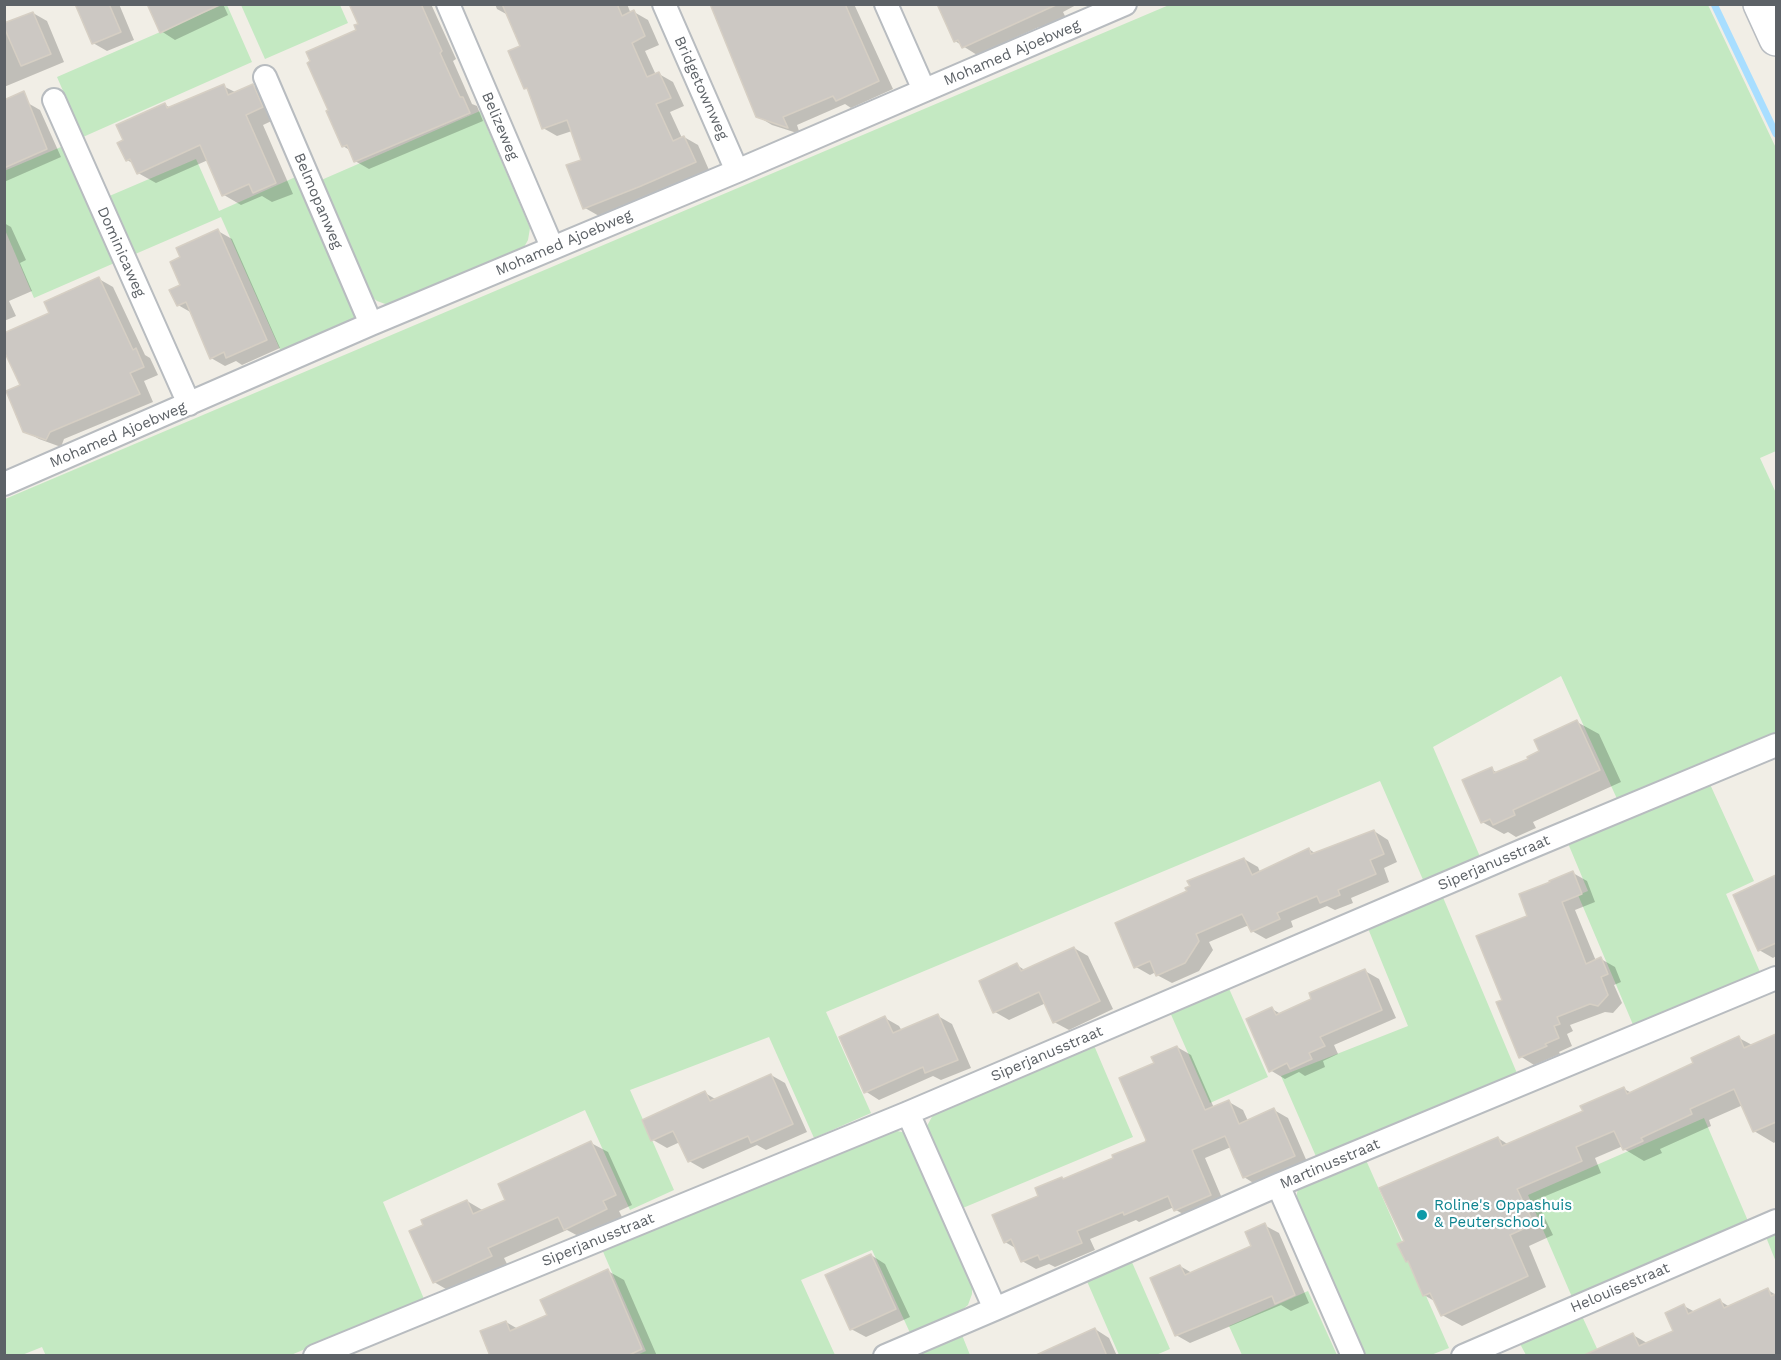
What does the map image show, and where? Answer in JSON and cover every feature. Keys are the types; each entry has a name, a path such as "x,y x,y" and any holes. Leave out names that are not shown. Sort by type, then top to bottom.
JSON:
{"street":[{"name":"Belizeweg","path":"447,4 552,248"},
{"name":"Bridgetownweg","path":"664,4 737,171"},
{"path":"886,4 924,90"},
{"path":"1760,4 1776,39"},
{"name":"Mohamed Ajoebweg","path":"4,484 371,324 737,171 1113,7"},
{"name":"Belmopanweg","path":"266,77 371,324"},
{"name":"Dominicaweg","path":"54,100 189,404"},
{"name":"Siperjanusstraat","path":"315,1356 908,1113 1776,745"},
{"name":"Martinusstraat","path":"885,1356 1278,1185 1776,978"},
{"path":"908,1113 995,1309"},
{"path":"1278,1185 1353,1356"},
{"name":"Helouisestraat","path":"1462,1356 1776,1221"}],"green space":[{"path":"222,5 227,5 252,62 83,137 57,77"},
{"path":"241,5 340,5 348,23 265,59"},
{"path":"1169,5 1708,5 1776,148 1776,451 1760,458 1776,493 1776,737 1618,801 1561,676 1433,747 1481,859 1424,882 1380,781 826,1012 871,1113 814,1138 769,1037 630,1090 674,1190 630,1210 585,1110 383,1202 424,1299 291,1355 46,1356 42,1347 22,1355 5,1356 5,499"},
{"path":"480,111 530,228 528,240 523,249 388,305 377,301 367,293 319,181"},
{"path":"68,144 119,261 34,298 5,230 4,171"},
{"path":"196,159 219,211 300,175 359,316 355,322 282,354 221,217 133,255 107,197"},
{"path":"1709,782 1754,881 1726,894 1760,972 1634,1027 1578,895 1588,891 1567,841"},
{"path":"1442,895 1519,1078 1318,1161 1281,1076 1408,1026 1367,926"},
{"path":"1227,984 1268,1077 1210,1103 1169,1010"},
{"path":"1093,1043 1133,1137 958,1210 926,1134 927,1126 934,1113"},
{"path":"1704,1118 1748,1221 1572,1297 1528,1195"},
{"path":"893,1130 906,1133 972,1282 972,1294 968,1305 957,1314 911,1335 872,1250 801,1280 835,1355 637,1355 646,1351 601,1247"},
{"path":"1366,1160 1449,1348 1431,1355 1363,1355 1296,1199 1298,1188"},
{"path":"1776,1232 1776,1262 1766,1237"},
{"path":"1131,1260 1170,1349 1156,1355 1119,1355 1086,1279"},
{"path":"1308,1291 1337,1355 1242,1355 1229,1326"},
{"path":"1582,1316 1600,1355 1526,1355 1519,1342"},
{"path":"958,1325 970,1355 890,1356"}],"building":[{"path":"75,4 109,4 121,32 92,44"},
{"path":"147,4 221,4 160,33"},
{"path":"349,4 421,4 442,51 440,53 470,113 354,162 347,145 342,147 326,111 328,110 307,63 310,61 306,52 356,30 354,25 358,24"},
{"path":"502,4 617,4 622,16 634,10 645,36 632,43 647,77 659,72 671,98 656,104 673,141 684,136 696,162 583,209 566,165 581,160 567,120 542,129 527,88 524,89 508,51 520,46"},
{"path":"710,4 845,4 879,81 836,101 833,96 783,117 788,128 756,117"},
{"path":"937,4 1058,4 962,48 958,40 954,42"},
{"path":"33,12 51,54 21,66 4,23"},
{"path":"224,84 228,95 253,84 263,107 246,115 276,183 253,193 249,184 222,196 200,145 137,174 130,159 126,161 117,143 123,140 116,125 165,103 167,108"},
{"path":"24,91 47,149 4,168 4,100"},
{"path":"218,229 267,340 226,358 224,352 210,359 186,302 177,306 169,290 180,285 170,262 180,257 176,248"},
{"path":"99,277 133,350 136,348 144,367 130,373 140,394 50,432 46,440 23,432 6,391 20,385 4,351 4,333 49,313 44,302"},
{"path":"1577,720 1600,770 1513,810 1515,815 1493,825 1490,819 1481,823 1462,780 1492,767 1494,773 1528,759 1527,757 1539,751 1534,740"},
{"path":"1374,830 1384,854 1370,860 1376,874 1338,890 1340,895 1320,903 1317,896 1277,913 1280,919 1251,932 1242,914 1196,934 1199,941 1185,963 1156,976 1150,961 1134,968 1115,923 1187,891 1185,888 1190,886 1187,881 1244,858 1252,875 1309,848 1311,854"},
{"path":"1573,871 1582,894 1562,902 1586,964 1601,957 1608,974 1601,977 1608,995 1598,1006 1590,1004 1557,1017 1560,1024 1554,1026 1559,1038 1519,1058 1496,1002 1502,1000 1476,936 1527,916 1519,894"},
{"path":"1776,875 1776,943 1758,951 1733,895"},
{"path":"1074,947 1100,1001 1053,1023 1039,992 993,1013 979,981 1017,963 1021,971"},
{"path":"1365,969 1382,1010 1320,1037 1325,1046 1309,1053 1312,1059 1290,1069 1287,1063 1269,1072 1246,1019 1272,1007 1276,1015 1311,999 1309,993"},
{"path":"938,1014 958,1060 925,1073 923,1067 864,1093 839,1037 885,1016 893,1033"},
{"path":"1776,1034 1776,1122 1753,1132 1734,1089 1690,1109 1692,1114 1641,1138 1643,1141 1623,1150 1614,1131 1576,1147 1582,1161 1517,1189 1534,1224 1510,1235 1528,1276 1441,1316 1430,1293 1423,1296 1408,1261 1406,1262 1397,1244 1404,1241 1379,1188 1498,1137 1502,1146 1583,1111 1580,1106 1624,1087 1627,1094 1693,1063 1691,1058 1739,1036 1744,1048"},
{"path":"1177,1046 1205,1110 1229,1100 1239,1124 1274,1108 1295,1156 1243,1178 1225,1136 1192,1150 1211,1195 1174,1211 1168,1196 1124,1215 1123,1212 1077,1231 1082,1243 1040,1260 1038,1255 1021,1262 1011,1239 1004,1243 992,1215 1038,1196 1035,1188 1062,1177 1063,1179 1145,1142 1119,1078 1154,1063 1151,1057"},
{"path":"771,1074 793,1124 751,1143 748,1136 688,1162 673,1131 651,1141 642,1120 705,1091 710,1101"},
{"path":"591,1141 616,1195 603,1201 607,1209 564,1230 558,1217 488,1248 492,1256 433,1283 409,1231 423,1225 421,1220 467,1200 473,1214 505,1200 498,1184"},
{"path":"1265,1223 1295,1295 1275,1304 1272,1296 1175,1336 1150,1278 1180,1265 1185,1275 1251,1246 1245,1232"},
{"path":"871,1254 896,1309 850,1330 825,1275"},
{"path":"608,1269 642,1349 627,1356 490,1356 480,1331 506,1321 510,1331 547,1315 540,1300"},
{"path":"1768,1288 1771,1296 1776,1294 1776,1356 1582,1356 1633,1333 1639,1346 1673,1331 1665,1313 1684,1304 1688,1314 1720,1299 1724,1308"},
{"path":"1095,1328 1107,1356 1034,1356"}],"waterway":[{"path":"1714,4 1776,134"}],"place":[{"name":"Roline's Oppashuis & Peuterschool","path":"1422,1215"}]}
